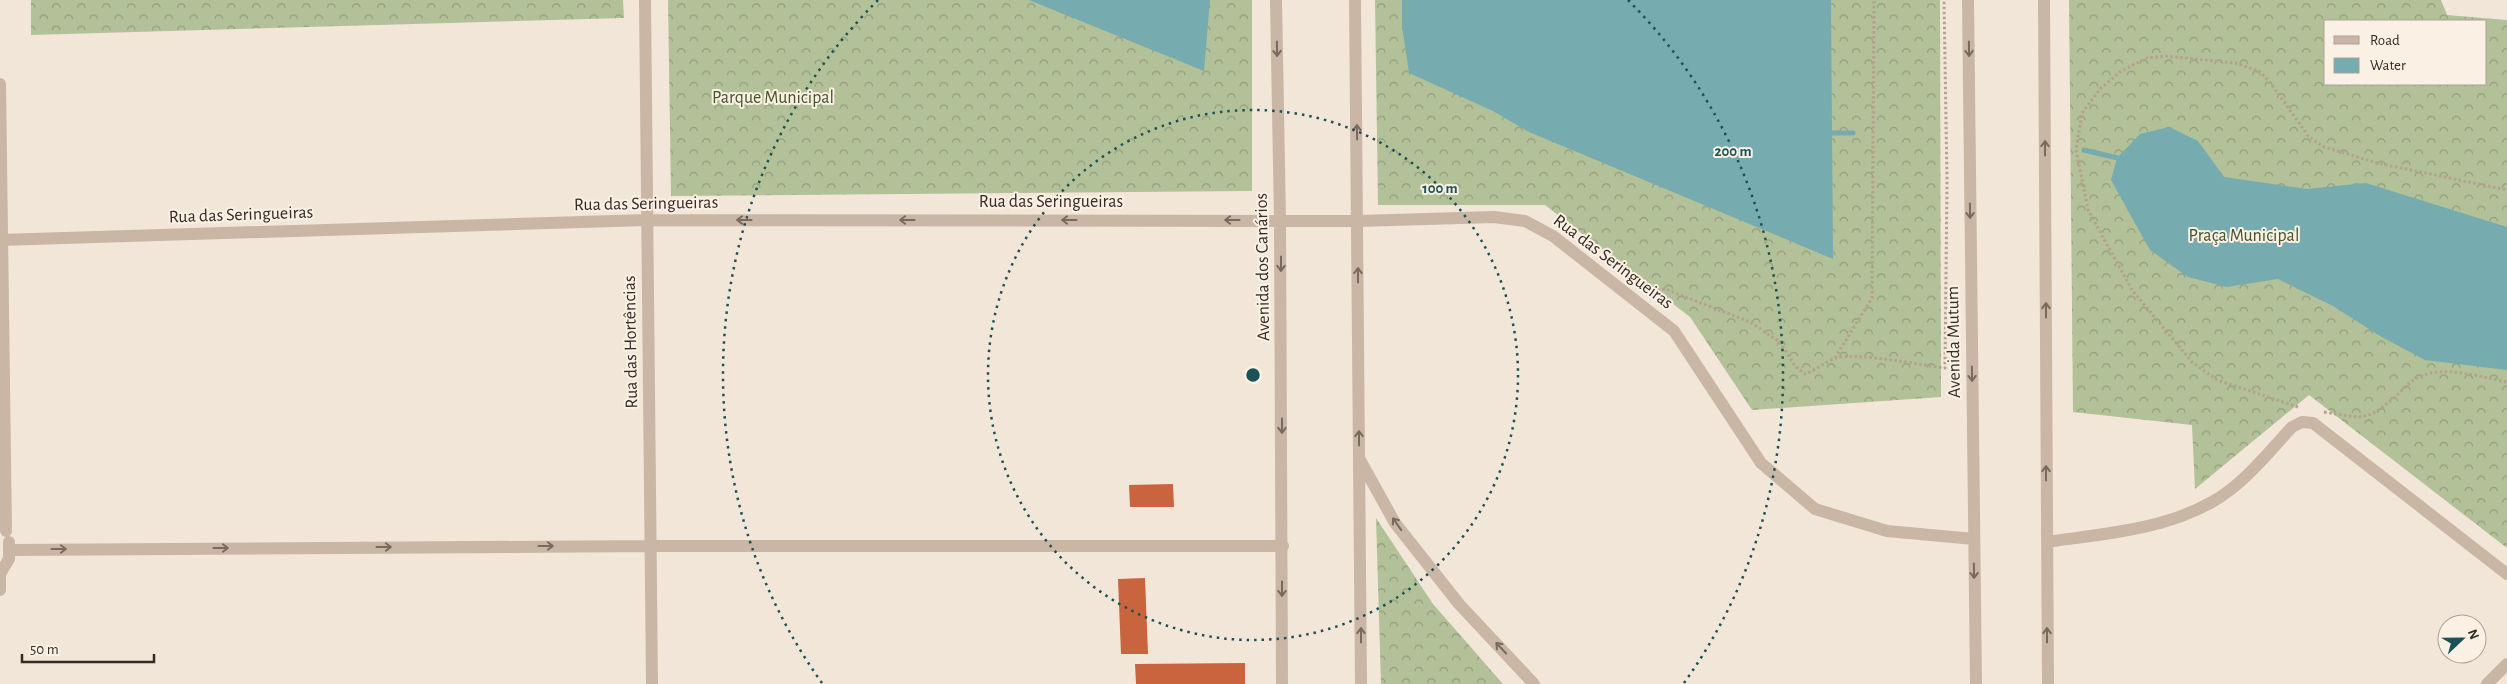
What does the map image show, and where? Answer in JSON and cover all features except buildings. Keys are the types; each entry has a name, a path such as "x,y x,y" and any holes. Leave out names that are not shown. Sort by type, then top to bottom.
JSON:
{"street":[{"name":"Rua das Hortências","path":"645,0 652,684"},
{"name":"Avenida dos Canários","path":"1276,0 1283,546 1282,684"},
{"path":"1355,0 1361,684"},
{"name":"Avenida Mutum","path":"1968,0 1976,684"},
{"path":"2044,0 2048,684"},
{"path":"0,84 3,527 10,550 9,559 0,574 0,590"},
{"name":"Rua das Seringueiras","path":"2,240 647,220 1358,221 1494,217 1525,220 1553,236 1674,331 1761,463 1815,509 1887,531 1974,539"},
{"path":"2047,542 2117,532 2172,519 2213,502 2247,476 2292,427 2302,422 2313,423 2507,574"},
{"path":"1360,459 1395,523 1459,604 1534,684"},
{"path":"10,550 650,546 1283,546"},
{"path":"2487,684 2507,664"}],"path":[{"path":"1640,291 1665,289 1750,322 1780,342 1795,366 1805,374 1820,368 1835,358 1872,298 1874,0"},
{"path":"1835,358 1851,356 1944,368 1947,181 1944,0"},
{"path":"2302,408 2226,383 2192,362 2132,290 2088,210 2076,150 2082,112 2100,89 2121,71 2147,58 2165,56 2235,63 2259,71 2270,82 2309,137 2324,147 2377,163 2507,190"},
{"path":"2322,412 2361,418 2375,414 2416,378 2434,372 2452,372 2507,382"}],"green space":[{"path":"31,0 623,0 624,18 31,35"},
{"name":"Parque Municipal","path":"668,0 1252,0 1252,191 671,196"},
{"path":"1375,0 1940,0 1941,397 1752,410 1690,317 1545,205 1378,205"},
{"name":"Praça Municipal","path":"2069,0 2441,0 2447,15 2507,20 2507,548 2309,395 2195,489 2192,425 2073,412"},
{"path":"1376,518 1433,604 1503,684 1381,684"}],"water":[{"path":"1029,0 1210,0 1204,71"},
{"path":"1402,0 1831,0 1833,259 1529,132 1493,111 1409,73 1402,26"},
{"path":"2169,127 2198,141 2224,177 2307,189 2366,183 2507,227 2507,370 2425,360 2380,336 2333,306 2278,279 2227,287 2188,277 2150,250 2111,180 2117,158 2140,134"}],"waterway":[{"path":"1827,133 1853,133"},
{"path":"2084,150 2122,159"}]}
